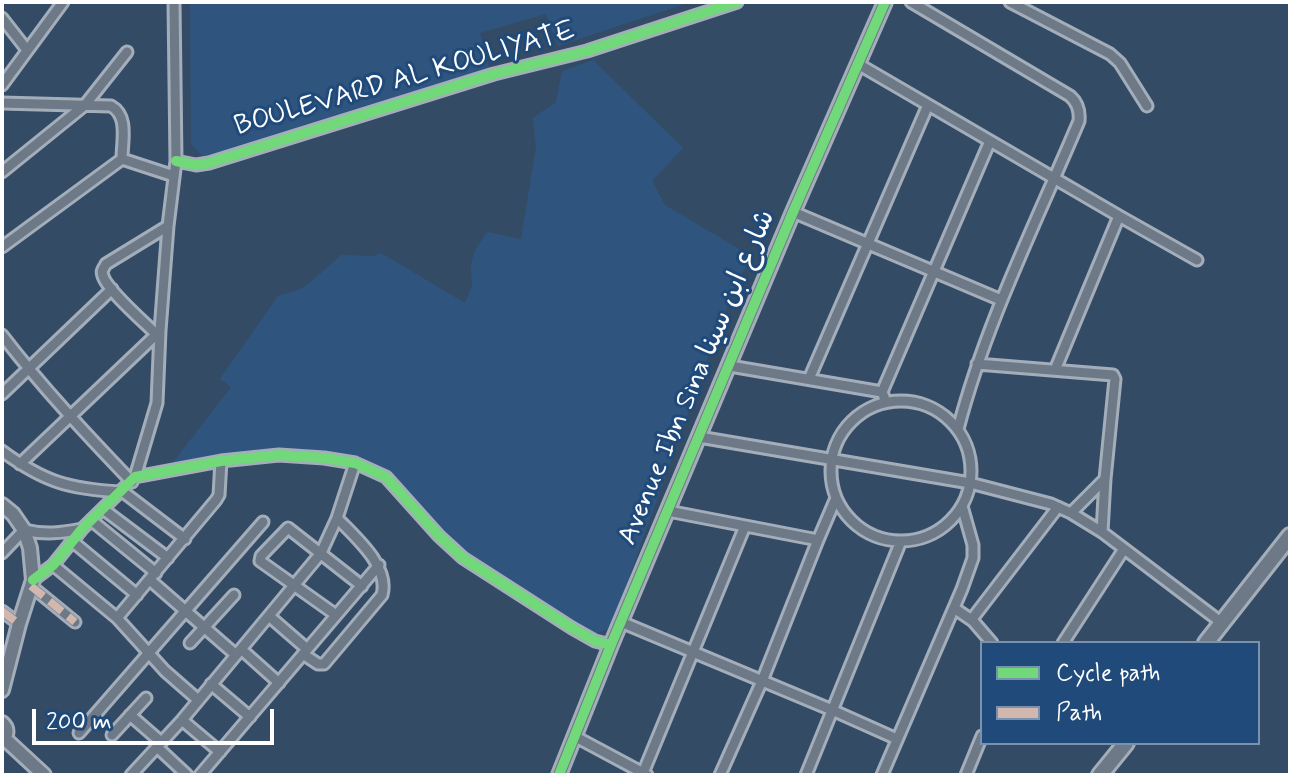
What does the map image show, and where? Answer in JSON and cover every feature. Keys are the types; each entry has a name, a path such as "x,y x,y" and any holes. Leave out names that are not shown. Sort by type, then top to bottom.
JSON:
{"main road":[{"path":"1208,641 1290,536"},
{"path":"1100,775 1124,745"}],"street":[{"path":"2,85 63,2"},
{"path":"32,583 134,479 157,403 158,332 176,161 174,2"},
{"name":"BOULEVARD AL KOULIYATE","path":"176,161 196,165 209,163 494,74 587,51 737,2"},
{"name":"Avenue Ibn Sina شارع ابن سينا","path":"559,775 793,212 885,2"},
{"path":"911,2 1074,100 1079,109 1079,121 1001,300 977,364 958,429"},
{"path":"1010,2 1110,54 1120,63 1147,106"},
{"path":"2,18 27,50"},
{"path":"2,172 85,105 127,52"},
{"path":"858,64 1197,260"},
{"path":"2,103 111,106 123,118 122,159"},
{"path":"809,379 928,105"},
{"path":"730,366 809,379 884,397 926,405 949,419 965,441 971,468 970,483 962,506 946,525 925,537 901,541 881,539 862,530 847,516 836,498 831,479 831,460 837,440 849,422 884,397 933,270 990,141"},
{"path":"122,159 174,176"},
{"path":"2,247 122,159"},
{"path":"793,212 1001,300"},
{"path":"1055,370 1119,216"},
{"path":"158,332 112,289 104,279 103,269 106,264 168,226"},
{"path":"2,394 112,289"},
{"path":"20,464 158,332"},
{"path":"2,335 70,417 134,479"},
{"path":"977,364 1109,374 1114,377 1102,532"},
{"path":"699,437 970,483 1058,507 1102,532 1222,623"},
{"path":"2,451 54,482 98,491 122,491 185,539"},
{"path":"134,479 221,461 279,455 355,463 386,477 463,558 572,628 595,641 611,645"},
{"path":"117,618 210,509 219,495 221,461"},
{"path":"131,775 182,720 321,553 337,518 355,463"},
{"path":"1071,513 1105,479"},
{"path":"720,775 762,681 836,498"},
{"path":"2,505 24,530 30,548 32,583 3,683"},
{"path":"882,775 973,558 973,545 962,506"},
{"path":"972,619 1058,507"},
{"path":"103,509 168,558"},
{"path":"668,511 818,540"},
{"path":"269,616 318,664 324,664 382,595 384,582 379,565 337,518"},
{"path":"91,520 153,576 186,611 279,683"},
{"path":"79,733 263,522"},
{"path":"574,736 645,774 745,526"},
{"path":"336,615 260,561 261,556 287,528 362,586"},
{"path":"24,530 40,534 82,529"},
{"path":"2,553 24,530"},
{"path":"72,541 137,595"},
{"path":"806,775 901,541"},
{"path":"1064,641 1124,549"},
{"path":"53,565 117,618 165,671 197,699"},
{"path":"200,775 379,565"},
{"path":"32,583 75,622"},
{"path":"190,643 234,595"},
{"path":"954,608 972,619 990,641"},
{"path":"2,611 19,624"},
{"path":"621,622 897,739"},
{"path":"211,684 250,717"},
{"path":"112,735 146,698"},
{"path":"130,715 187,775"},
{"path":"182,720 220,752"},
{"path":"2,723 7,729 3,739 44,775"},
{"path":"966,775 980,741"}],"shaded area":[{"path":"190,2 690,2 558,46 546,14 480,33 489,68 206,160 191,144"},
{"path":"593,60 683,148 652,181 665,205 751,256 735,287 709,354 611,628 592,635 478,563 452,543 387,469 356,458 271,449 171,465 231,387 220,379 278,296 301,289 341,255 374,256 381,253 465,303 472,286 474,252 487,232 521,239 536,147 533,118 556,102 562,71"}],"marked path":[{"path":"31,586 75,622"},
{"path":"2,611 19,624"}],"cycle path":[{"path":"176,161 196,165 209,163 494,74 587,51 737,2"},
{"path":"559,775 793,212 885,2"},
{"path":"33,580 53,565 82,529 135,477 221,461 279,455 324,458 355,463 386,477 463,558 572,628 595,641 611,645"}]}
